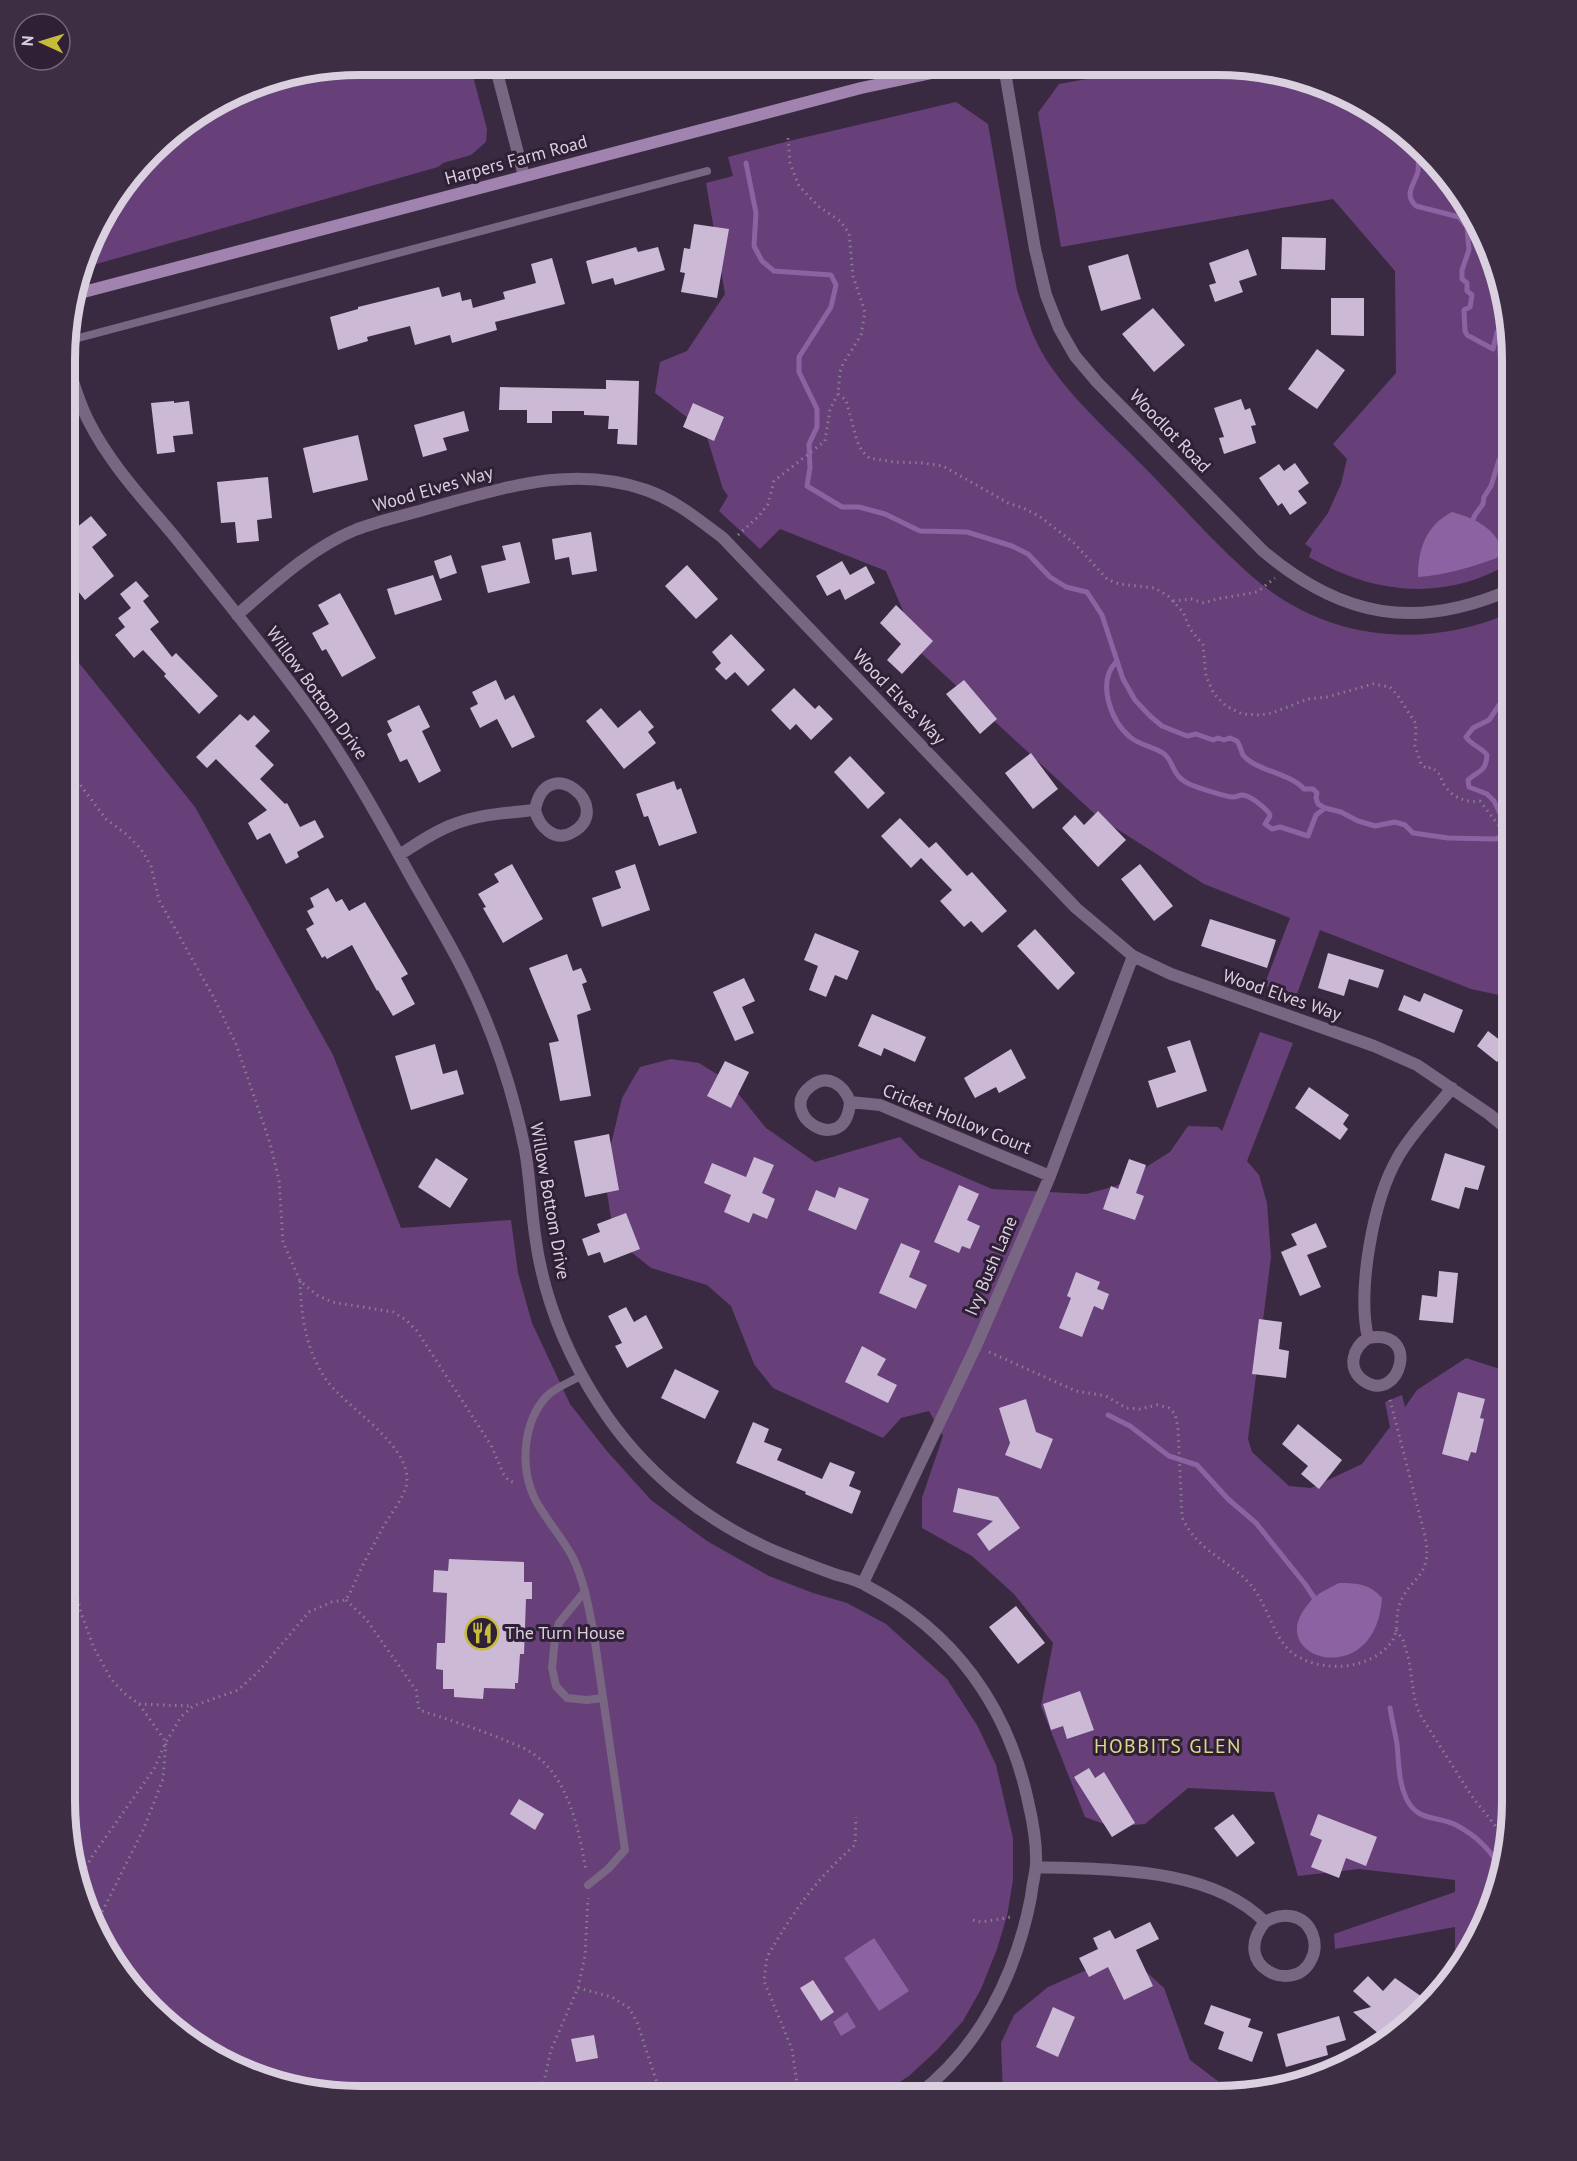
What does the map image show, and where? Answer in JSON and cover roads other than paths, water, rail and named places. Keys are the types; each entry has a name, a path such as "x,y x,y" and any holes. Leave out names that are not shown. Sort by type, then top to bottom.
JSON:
{"main road":[{"name":"Harpers Farm Road","path":"84,292 861,88 922,75"}],"street":[{"path":"498,75 524,176"},
{"name":"Woodlot Road","path":"1006,75 1035,249 1046,295 1059,328 1075,356 1097,382 1263,552 1285,570 1314,588 1348,602 1379,610 1409,614 1458,609 1502,593"},
{"name":"Willow Bottom Drive","path":"75,384 88,421 109,456 237,615 331,738 467,978 506,1072 526,1155 535,1237 543,1277 564,1342 581,1376 616,1430 662,1480 688,1501 742,1536 782,1554 863,1583 926,1624 973,1676 1009,1735 1022,1773 1034,1836 1036,1867 1026,1918 1019,1946 1005,1984 983,2024 957,2057 927,2086"},
{"name":"Wood Elves Way","path":"237,615 295,567 354,530 537,480 594,479 646,490 668,499 694,516 727,543 1076,908 1133,956 1203,987 1374,1046 1417,1065 1502,1126"},
{"path":"564,784 573,787 582,795 586,814 582,824 573,832 564,835 553,834 543,829 537,821 535,810 537,800 543,790 552,785 564,784"},
{"path":"399,855 436,832 454,824 476,818 535,810"},
{"name":"Ivy Bush Lane","path":"863,1583 976,1346 1050,1176 1133,956"},
{"path":"823,1080 832,1081 841,1086 847,1092 850,1102 850,1112 846,1120 834,1129 817,1129 805,1119 802,1112 803,1096 808,1088 823,1080"},
{"path":"1368,1338 1364,1302 1371,1240 1386,1185 1397,1158 1452,1088"},
{"name":"Cricket Hollow Court","path":"850,1102 880,1105 1050,1176"},
{"path":"1378,1336 1387,1338 1393,1341 1400,1351 1400,1370 1386,1383 1370,1384 1363,1380 1353,1365 1356,1348 1368,1338 1378,1336"},
{"path":"1036,1867 1108,1870 1179,1879 1236,1899 1265,1922"},
{"path":"1282,1915 1292,1916 1302,1920 1310,1928 1315,1941 1315,1951 1304,1970 1291,1976 1278,1976 1267,1971 1259,1963 1254,1943 1257,1932 1265,1922 1282,1915"}],"lane":[{"path":"76,339 707,171"},
{"path":"581,1376 548,1395 531,1420 526,1452 529,1485 535,1499 565,1542 585,1591 594,1635 625,1850 608,1869 588,1885"},
{"path":"585,1591 559,1623 552,1668 556,1686 567,1698 587,1700 603,1698"}],"waterway":[{"path":"1418,159 1418,171 1410,193 1412,202 1416,206 1459,217 1467,227 1469,250 1462,270 1462,279 1467,283 1467,291 1472,295 1470,307 1464,310 1465,331 1467,335 1493,349 1497,332 1500,329"},
{"path":"746,163 756,213 754,246 762,261 774,271 831,275 836,285 831,307 799,357 799,372 817,409 817,427 809,444 810,468 807,486 842,507 859,507 885,514 920,531 967,532 1012,546 1028,554 1050,577 1066,587 1087,592 1102,615 1123,679 1135,700 1162,726 1187,736 1196,734 1213,740 1230,738 1237,741 1243,755 1248,760 1290,779 1304,789 1313,789 1317,793 1318,804 1358,821 1375,826 1395,822 1405,825 1413,833 1448,838 1495,839 1502,837"},
{"path":"1472,522 1483,504 1499,460 1502,458"},
{"path":"1116,662 1110,670 1107,690 1108,701 1117,721 1134,740 1167,756 1183,780 1224,795 1249,797 1269,813 1270,816 1265,824 1272,829 1280,827 1308,836 1316,815 1325,808"},
{"path":"1502,701 1489,720 1473,728 1466,737 1487,755 1483,768 1468,780 1469,787 1487,794 1494,801 1502,818"},
{"path":"1108,1415 1130,1426 1169,1456 1197,1465 1228,1499 1256,1523 1317,1602"},
{"path":"1390,1708 1397,1744 1399,1771 1406,1798 1411,1806 1422,1815 1449,1822 1470,1834 1496,1861"}],"place":[{"name":"The Turn House","path":"482,1633"}],"district":[{"name":"HOBBITS GLEN","path":"1168,1746"}]}
